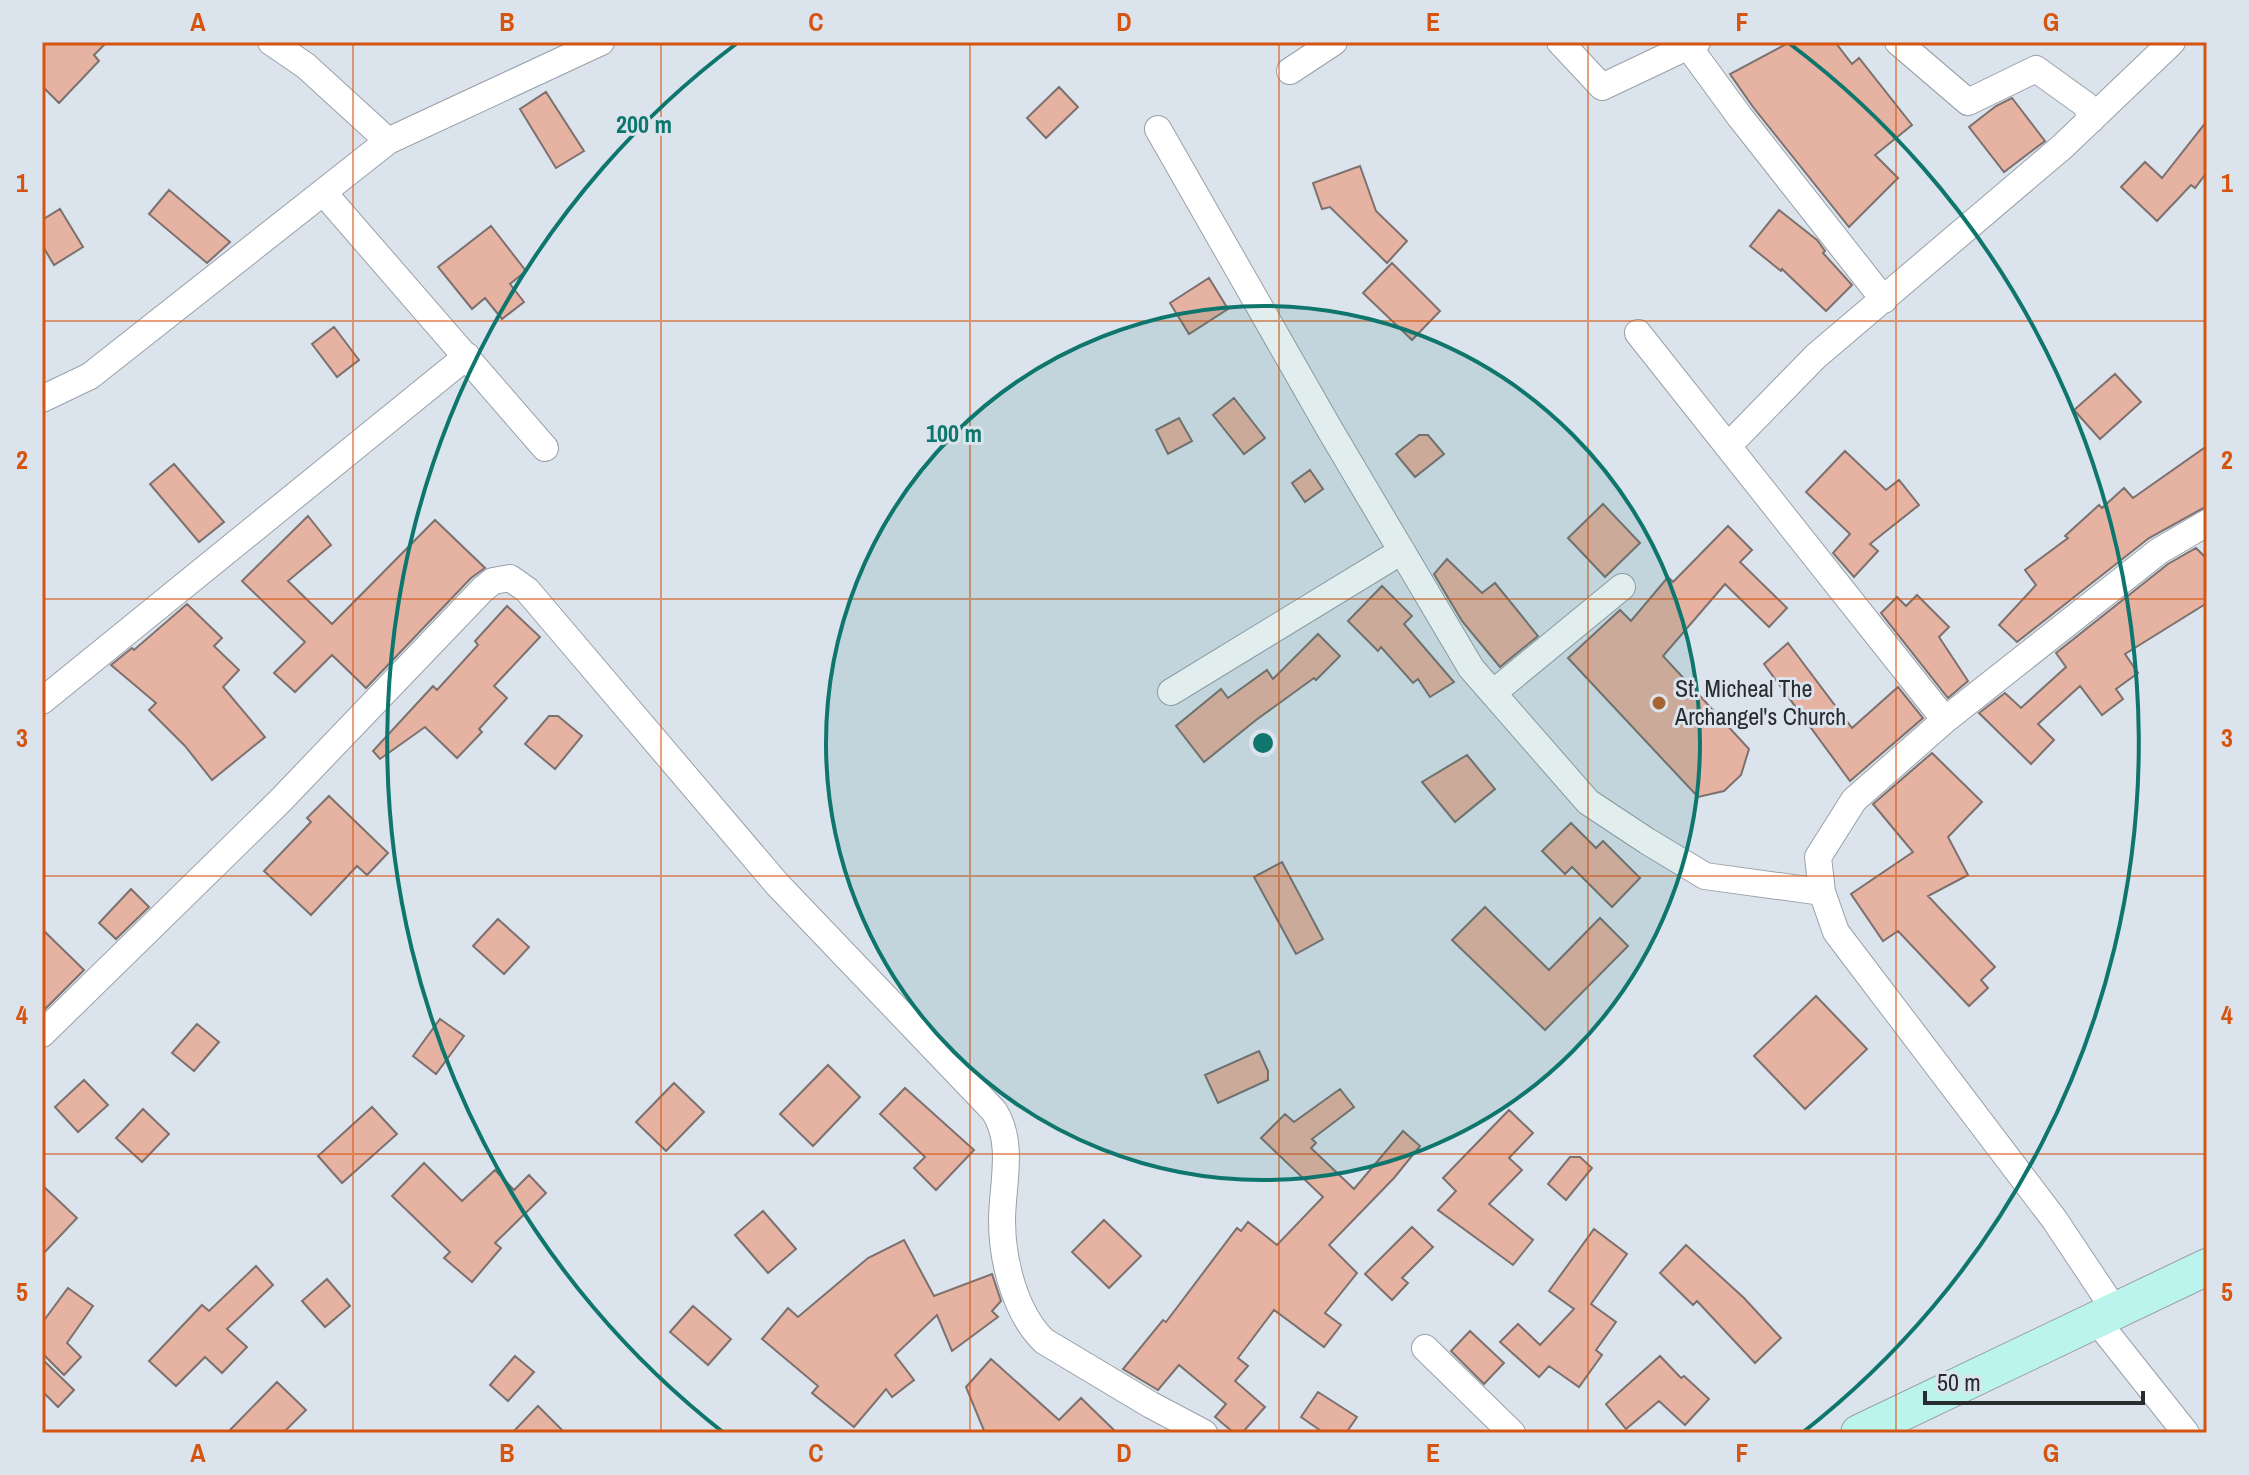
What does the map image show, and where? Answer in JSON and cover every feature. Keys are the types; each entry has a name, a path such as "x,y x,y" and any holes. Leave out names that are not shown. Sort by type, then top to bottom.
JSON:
{"street":[{"path":"271,42 306,66 388,141"},
{"path":"42,399 90,376 388,141 601,42"},
{"path":"1290,71 1334,42"},
{"path":"1560,42 1602,87 1692,44 1740,117 1884,300"},
{"path":"1898,42 1968,102 2036,69 2086,105 2091,120"},
{"path":"1728,446 1816,356 2091,120 2172,42"},
{"path":"1158,129 1471,668 1588,802 1647,841 1705,876 1822,892"},
{"path":"323,192 545,448"},
{"path":"1638,333 1945,720"},
{"path":"42,701 467,356"},
{"path":"2186,1433 2106,1316 2054,1219 1836,932 1822,892 1818,857 1854,800 1945,720 2159,551 2207,523"},
{"path":"1171,692 1402,551"},
{"path":"42,1034 280,801 483,589 493,581 510,578 527,590 777,884 994,1111 1003,1127 1005,1150 1004,1251 1012,1283 1035,1331 1044,1341 1204,1433"},
{"path":"1493,693 1622,587"},
{"path":"1859,1433 2207,1267"},
{"path":"1425,1348 1512,1433"}],"building":[{"path":"42,42 107,42 94,55 99,61 59,103 42,86"},
{"path":"1790,42 1835,42 1852,64 1859,58 1912,125 1875,155 1898,178 1849,227 1730,74"},
{"path":"1059,87 1078,107 1046,138 1027,118"},
{"path":"546,92 584,151 556,168 520,109"},
{"path":"2012,98 2045,141 2004,172 1969,127"},
{"path":"2207,121 2207,172 2195,188 2191,185 2157,221 2121,187 2145,162 2162,178"},
{"path":"1360,166 1376,211 1407,241 1387,263 1330,207 1322,209 1313,183"},
{"path":"169,190 230,242 207,263 149,214"},
{"path":"60,209 83,247 54,265 42,245 42,220"},
{"path":"1779,210 1817,240 1825,251 1823,253 1852,285 1826,311 1782,269 1750,246"},
{"path":"491,226 526,271 510,284 524,302 502,319 485,298 472,309 438,267"},
{"path":"1392,263 1440,311 1412,340 1363,293"},
{"path":"1209,278 1228,309 1189,334 1170,303"},
{"path":"334,327 359,360 337,377 312,344"},
{"path":"2115,374 2141,402 2100,439 2074,410"},
{"path":"1234,398 1265,438 1244,454 1213,415"},
{"path":"1179,418 1192,441 1168,454 1156,430"},
{"path":"1419,435 1428,435 1444,454 1415,477 1396,454"},
{"path":"2207,446 2207,506 2149,538 2017,642 1999,625 2036,585 2025,570 2068,538 2065,536 2099,505 2102,508 2124,488 2133,498"},
{"path":"1845,451 1886,490 1899,480 1919,505 1870,544 1878,551 1854,577 1833,553 1850,534 1806,492"},
{"path":"174,464 224,522 199,542 150,484"},
{"path":"1310,470 1323,489 1305,502 1292,483"},
{"path":"1603,504 1640,543 1605,577 1568,538"},
{"path":"308,516 331,545 288,581 332,624 435,520 485,568 471,578 366,688 332,655 295,692 274,673 305,642 242,581"},
{"name":"St. Micheal The Archangel's Church","path":"1728,526 1752,550 1740,562 1787,608 1769,627 1725,584 1663,656 1749,749 1741,775 1724,791 1698,797 1568,658 1620,610 1631,621 1668,577 1673,582"},
{"path":"2196,548 2207,559 2207,603 2125,654 2138,673 2116,689 2123,699 2102,715 2080,686 2038,724 2054,740 2031,764 1979,713 2005,693 2021,708 2066,667 2056,653 2168,564"},
{"path":"1447,559 1482,593 1495,583 1538,636 1500,667 1462,621 1434,574"},
{"path":"1382,586 1412,616 1404,624 1454,682 1430,697 1418,679 1413,683 1381,647 1378,651 1348,621"},
{"path":"1917,595 1949,627 1939,637 1968,681 1948,698 1881,613 1897,597 1906,606"},
{"path":"187,604 222,638 214,646 239,670 223,687 265,737 212,780 185,746 149,710 156,703 111,665 132,648 134,650"},
{"path":"507,606 540,637 494,686 507,698 479,729 482,732 457,758 425,727 380,759 373,751 433,686 437,690 478,645 475,641"},
{"path":"1318,634 1340,656 1316,680 1314,678 1256,720 1204,762 1176,726 1221,689 1228,698 1267,670 1273,679"},
{"path":"1788,643 1852,728 1898,687 1923,718 1850,781 1764,664"},
{"path":"549,716 558,716 582,736 555,769 525,744"},
{"path":"1932,753 1982,802 1948,837 1968,875 1928,896 1995,967 1981,980 1988,988 1969,1006 1898,931 1883,941 1851,894 1913,852 1873,804"},
{"path":"1467,755 1495,789 1455,822 1422,782"},
{"path":"329,796 388,853 367,875 357,866 311,915 264,871 311,822 307,818"},
{"path":"1571,823 1596,848 1603,841 1640,878 1612,907 1572,867 1565,874 1542,851"},
{"path":"1282,862 1323,939 1296,954 1254,877"},
{"path":"131,889 149,907 116,939 99,923"},
{"path":"1485,907 1549,970 1600,918 1628,946 1545,1030 1452,940"},
{"path":"498,919 529,947 504,974 473,946"},
{"path":"42,929 84,970 42,1012"},
{"path":"1816,996 1867,1049 1805,1109 1754,1056"},
{"path":"440,1019 464,1036 436,1074 413,1056"},
{"path":"197,1024 219,1042 194,1071 172,1053"},
{"path":"1259,1051 1268,1071 1268,1080 1218,1103 1205,1075"},
{"path":"828,1065 860,1097 813,1146 780,1114"},
{"path":"84,1080 108,1105 78,1132 55,1107"},
{"path":"674,1083 704,1112 666,1151 636,1122"},
{"path":"905,1088 974,1150 936,1190 914,1168 925,1157 880,1114"},
{"path":"1340,1089 1354,1107 1312,1139 1316,1143 1311,1148 1354,1189 1403,1131 1420,1146 1394,1178 1329,1245 1357,1273 1325,1313 1341,1325 1324,1347 1274,1310 1238,1358 1248,1366 1235,1381 1265,1407 1242,1433 1234,1433 1215,1417 1226,1404 1179,1365 1158,1390 1123,1369 1163,1320 1166,1322 1237,1228 1241,1231 1248,1222 1277,1245 1323,1197 1261,1138 1285,1114 1294,1122"},
{"path":"372,1107 397,1134 342,1183 318,1156"},
{"path":"143,1109 169,1134 142,1162 116,1138"},
{"path":"1509,1110 1533,1133 1509,1158 1522,1170 1489,1204 1533,1240 1513,1265 1438,1210 1456,1191 1443,1178"},
{"path":"1570,1157 1580,1157 1592,1168 1566,1200 1548,1184"},
{"path":"424,1163 462,1201 495,1170 514,1190 529,1175 546,1193 495,1243 501,1248 472,1282 444,1258 450,1252 392,1196"},
{"path":"42,1185 77,1218 42,1255"},
{"path":"763,1211 796,1249 768,1273 735,1235"},
{"path":"1104,1220 1141,1256 1109,1288 1072,1252"},
{"path":"1412,1227 1433,1247 1402,1278 1408,1283 1392,1300 1365,1274"},
{"path":"1594,1229 1627,1254 1591,1304 1616,1322 1596,1350 1602,1355 1579,1387 1549,1366 1539,1377 1500,1342 1518,1324 1540,1345 1574,1309 1549,1291"},
{"path":"904,1240 934,1296 992,1274 1001,1301 992,1311 998,1317 952,1351 937,1315 895,1355 914,1380 892,1397 886,1389 854,1427 812,1393 818,1386 762,1339 788,1308 798,1317 868,1258"},
{"path":"1686,1245 1744,1298 1781,1338 1755,1363 1697,1301 1693,1305 1660,1273"},
{"path":"256,1266 273,1285 227,1329 247,1347 222,1373 205,1357 176,1386 149,1361 202,1305 209,1311"},
{"path":"327,1279 350,1306 325,1327 302,1301"},
{"path":"68,1288 93,1306 67,1343 81,1357 64,1375 42,1353 42,1323"},
{"path":"693,1306 731,1339 708,1365 670,1332"},
{"path":"1470,1331 1504,1363 1484,1384 1451,1351"},
{"path":"515,1356 534,1372 508,1401 490,1385"},
{"path":"1660,1356 1681,1378 1684,1376 1709,1399 1685,1425 1659,1401 1626,1429 1606,1404"},
{"path":"42,1359 74,1390 58,1407 42,1391"},
{"path":"991,1359 1059,1420 1081,1398 1117,1433 985,1433 966,1387"},
{"path":"277,1382 306,1410 283,1433 227,1433"},
{"path":"1318,1392 1357,1417 1346,1433 1324,1433 1301,1417"},
{"path":"538,1406 565,1433 512,1433"}],"place":[{"name":"St. Micheal The Archangel's Church","path":"1659,703"}]}
